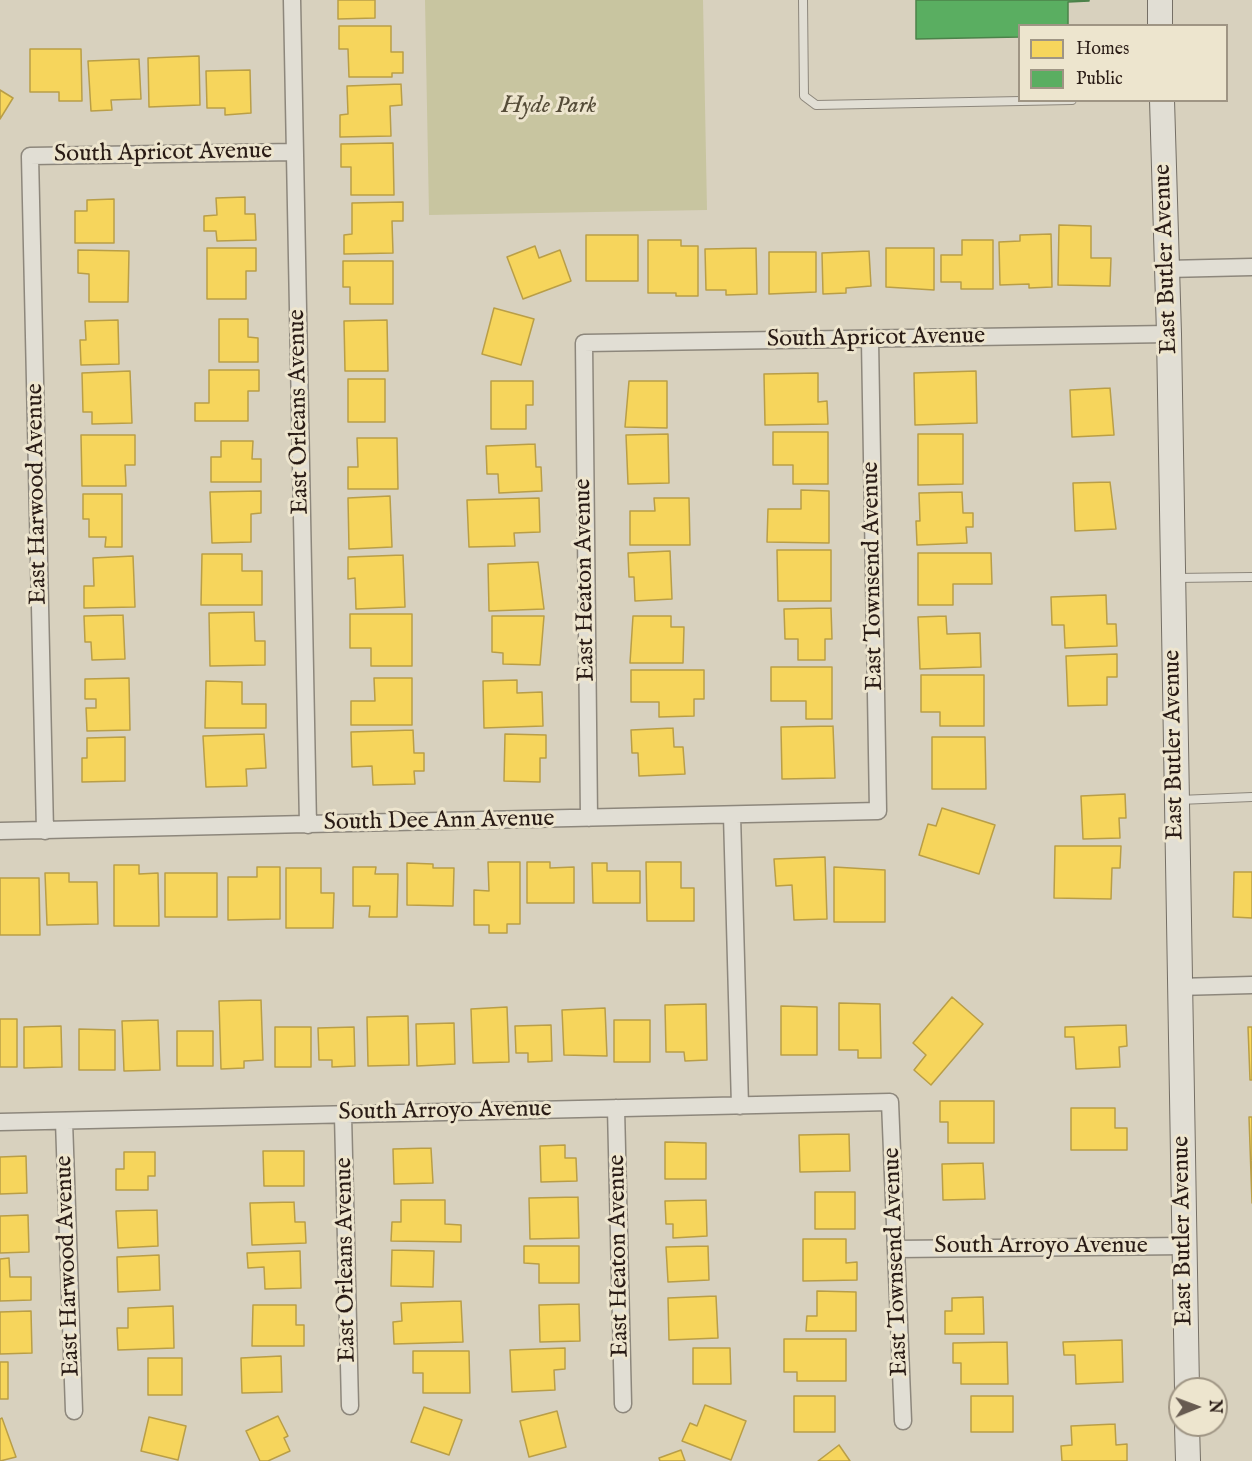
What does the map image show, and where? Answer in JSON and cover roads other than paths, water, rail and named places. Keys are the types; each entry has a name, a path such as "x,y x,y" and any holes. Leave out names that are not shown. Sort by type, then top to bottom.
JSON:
{"street":[{"name":"East Orleans Avenue","path":"292,0 309,825"},
{"path":"1160,0 1160,24"},
{"name":"East Butler Avenue","path":"1162,102 1169,334 1178,987 1187,1377"},
{"name":"South Apricot Avenue","path":"30,156 295,152"},
{"name":"East Harwood Avenue","path":"30,156 45,831"},
{"path":"1167,268 1252,267"},
{"name":"South Apricot Avenue","path":"584,343 1169,334"},
{"name":"East Townsend Avenue","path":"870,340 878,811"},
{"name":"East Heaton Avenue","path":"584,343 589,818"},
{"name":"South Dee Ann Avenue","path":"0,831 878,811"},
{"path":"732,815 740,1106"},
{"path":"1178,987 1252,985"},
{"name":"East Townsend Avenue","path":"890,1102 903,1421"},
{"name":"South Arroyo Avenue","path":"0,1122 890,1102"},
{"name":"East Heaton Avenue","path":"616,1108 623,1404"},
{"name":"East Orleans Avenue","path":"343,1115 350,1406"},
{"name":"East Harwood Avenue","path":"64,1121 74,1410"},
{"name":"South Arroyo Avenue","path":"896,1249 1185,1246"},
{"path":"1187,1437 1188,1461"}],"lane":[{"path":"803,0 804,96 816,105 1018,101"},
{"path":"1173,579 1252,577"},
{"path":"1176,800 1252,797"}],"park label":[{"name":"Hyde Park","path":"549,107"}]}
